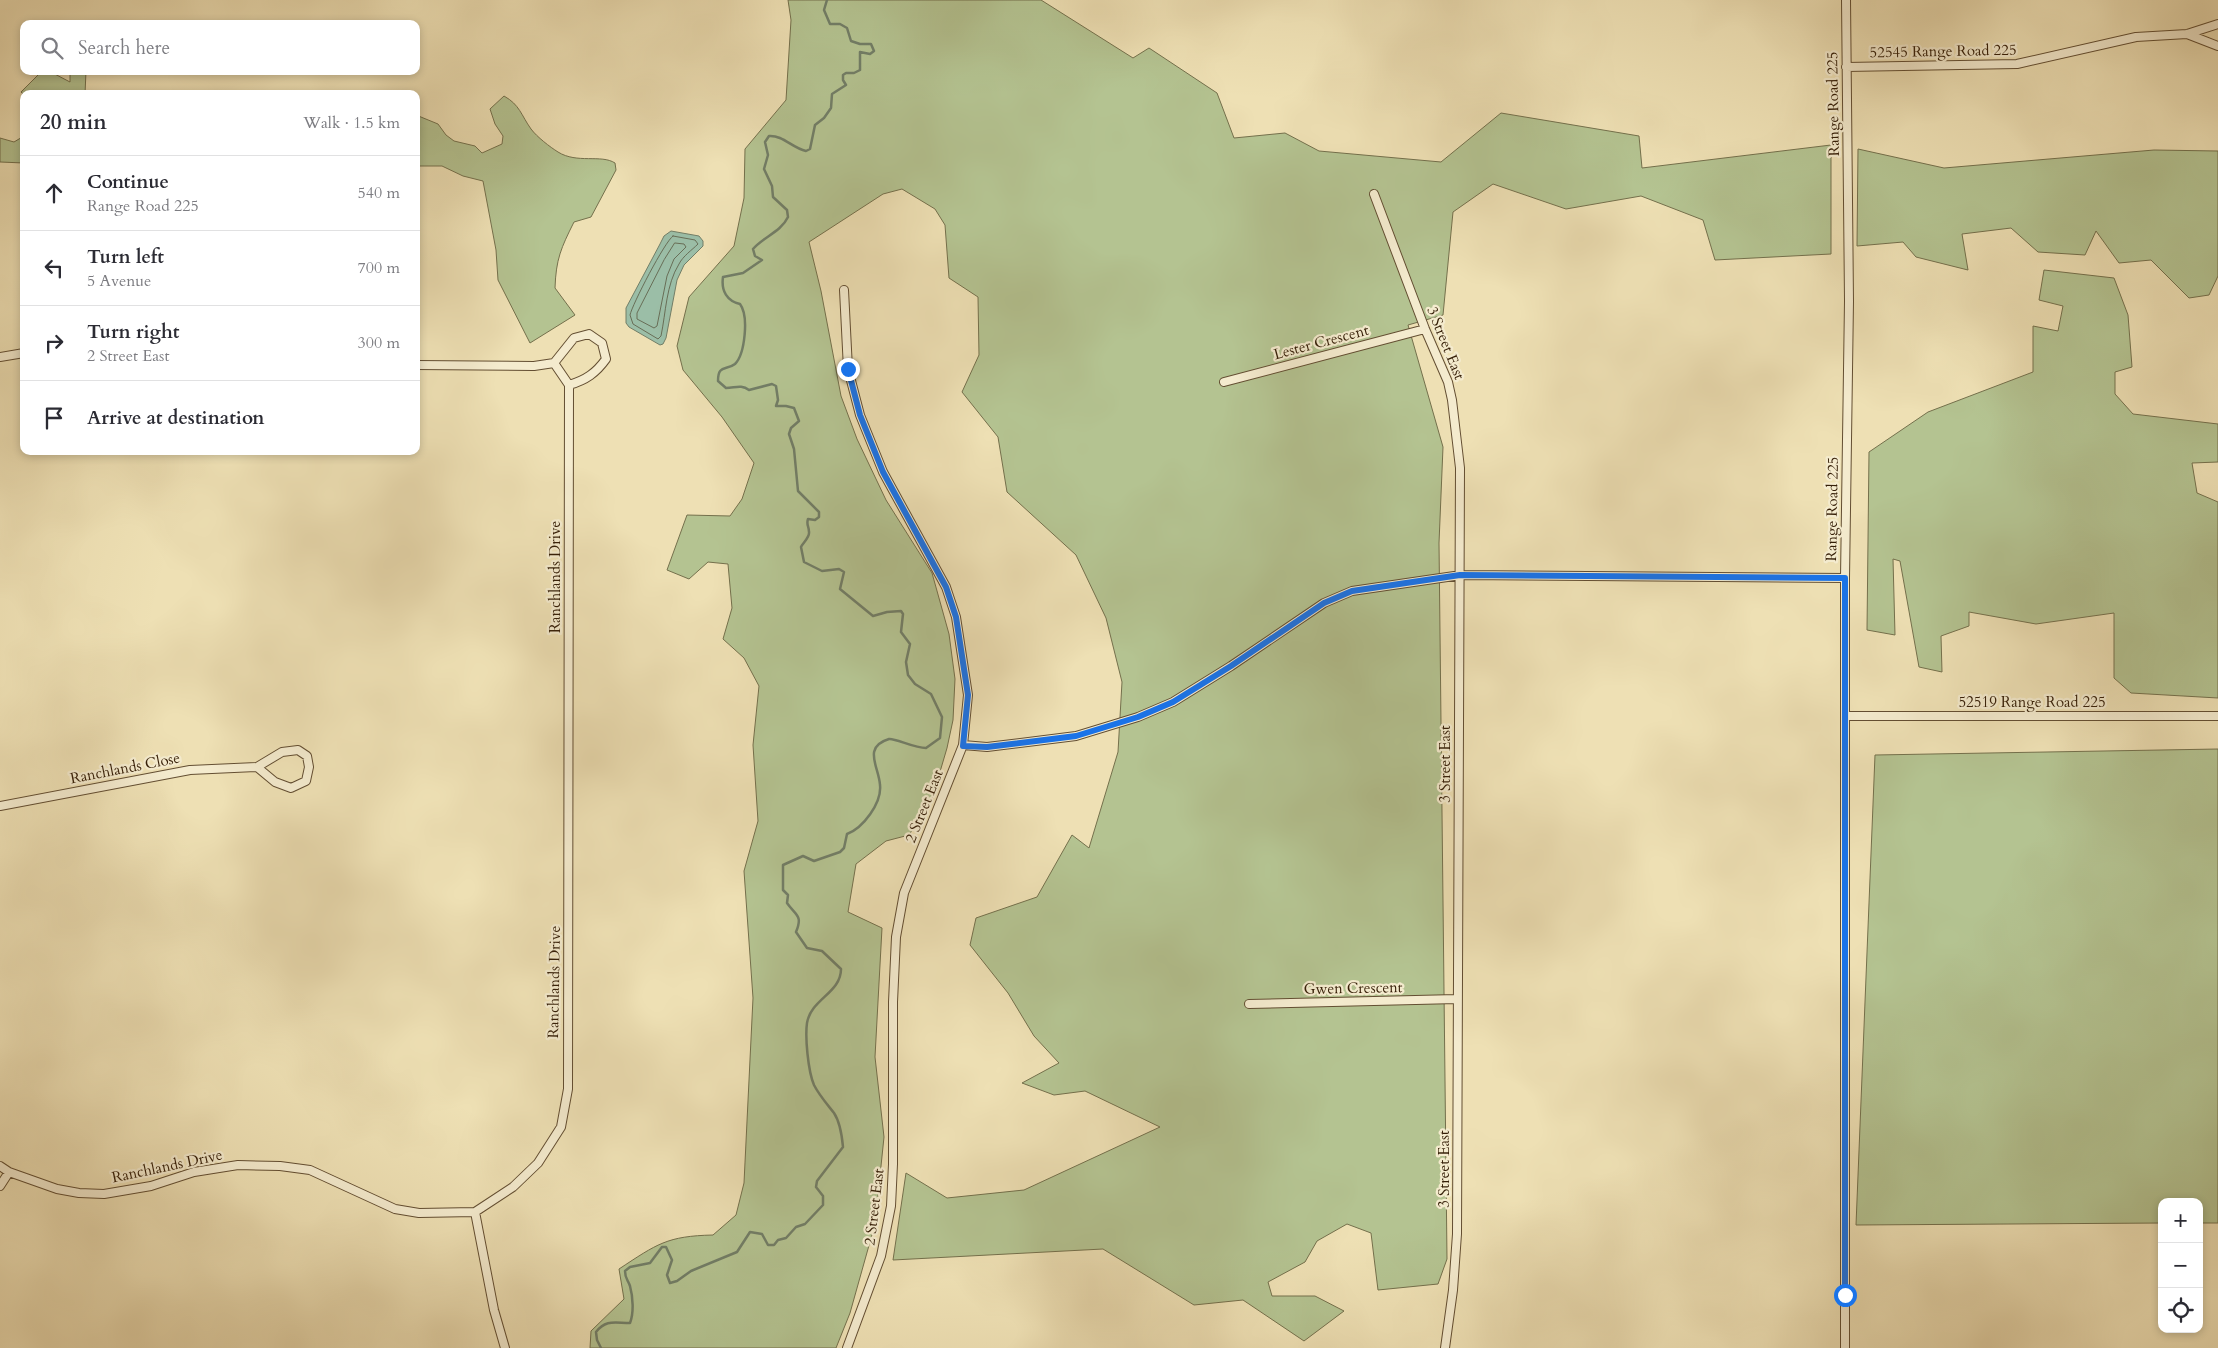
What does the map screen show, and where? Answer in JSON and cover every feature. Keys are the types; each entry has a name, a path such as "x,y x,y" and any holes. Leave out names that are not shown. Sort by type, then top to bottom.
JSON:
{"street":[{"name":"Range Road 225","path":"1845,1348 1845,578 1849,308 1846,0"},
{"name":"52545 Range Road 225","path":"1846,67 2018,64 2136,37 2188,34 2218,24"},
{"name":"52545 Range Road 225","path":"2188,34 2218,46"},
{"name":"3 Street East","path":"1374,194 1425,329 1448,382 1460,468 1457,1234 1453,1290 1445,1348"},
{"name":"2 Street East","path":"844,290 848,369 860,415 883,472 946,587 956,617 968,695 963,746 913,867 902,901 896,937 893,994 894,1164 891,1206 881,1256 847,1348"},
{"name":"Lester Crescent","path":"1224,382 1425,329"},
{"path":"420,365 534,366 554,364 574,338 589,334 602,343 606,359 596,373 582,381 569,384 554,364"},
{"path":"0,357 20,354"},
{"name":"Ranchlands Drive","path":"0,1166 9,1172 57,1189 79,1193 104,1194 151,1186 194,1172 238,1165 280,1166 310,1170 395,1209 419,1213 475,1212 513,1188 538,1163 561,1127 568,1089 569,384"},
{"path":"963,746 987,747 1076,736 1138,717 1182,696 1324,603 1352,591 1460,575 1845,578"},
{"name":"52519 Range Road 225","path":"1845,716 2218,716"},
{"name":"Ranchlands Close","path":"0,806 190,770 257,767 282,752 298,750 307,756 309,767 306,781 291,788 275,782 257,767"},
{"name":"Gwen Crescent","path":"1249,1004 1457,999"},
{"path":"0,1186 9,1172"},
{"path":"475,1212 494,1310 505,1348"}],"shaded area":[{"path":"788,0 1041,0 1133,58 1149,48 1217,93 1234,138 1285,133 1319,151 1441,162 1501,113 1639,136 1642,168 1831,145 1831,254 1715,260 1703,220 1641,196 1566,209 1493,184 1453,212 1443,315 1408,325 1443,447 1439,543 1447,1259 1438,1284 1378,1290 1371,1233 1347,1224 1317,1241 1305,1262 1268,1282 1272,1296 1315,1296 1344,1311 1304,1341 1243,1300 1194,1305 1103,1249 893,1260 906,1173 947,1198 1024,1190 1160,1127 1085,1091 1054,1095 1022,1083 1059,1063 1034,1036 1008,993 970,945 976,918 1037,897 1072,835 1089,848 1118,752 1122,682 1106,618 1076,555 1007,492 998,437 962,392 979,355 978,297 949,278 945,225 935,209 902,189 883,194 809,242 821,291 841,396 857,439 886,500 932,573 949,634 955,679 953,720 932,799 909,835 886,841 856,864 848,912 882,928 875,1057 884,1137 875,1224 850,1313 836,1348 590,1348 591,1331 624,1299 619,1269 643,1253 663,1243 684,1237 713,1235 736,1215 744,1183 753,998 744,871 758,821 753,745 759,686 744,658 723,639 732,608 728,564 708,562 689,579 667,570 687,515 730,516 742,499 754,463 722,417 683,370 677,346 689,297 734,246 744,198 745,149 786,100 791,20"},
{"path":"38,75 57,75 70,82 70,75 86,75 85,90 23,90"},
{"path":"504,96 517,107 534,132 555,150 573,158 603,159 615,163 616,170 591,217 574,222 560,254 555,288 575,315 530,343 498,280 496,250 483,181 463,176 442,166 420,166 420,117 438,124 446,135 454,141 475,146 482,153 502,144 503,136 495,124 490,109"},
{"path":"0,138 14,142 20,138 20,163 0,162"},
{"path":"1858,149 1944,168 2154,150 2218,151 2218,276 2209,295 2189,298 2151,260 2119,263 2096,231 2085,255 2038,252 2011,228 1962,234 1968,270 1916,257 1903,242 1857,246"},
{"path":"2044,270 2114,278 2128,315 2132,367 2115,372 2115,394 2133,414 2218,424 2218,462 2192,463 2197,493 2218,502 2218,698 2131,693 2114,678 2114,613 2036,624 1969,612 1969,626 1941,636 1942,672 1919,667 1900,561 1893,559 1895,635 1867,630 1869,452 1928,412 2033,372 2033,326 2058,331 2063,306 2039,300"},
{"path":"2218,749 2218,1223 2203,1223 2203,1198 2158,1198 2158,1223 1856,1225 1875,755"}],"water":[{"path":"671,231 699,236 703,241 703,246 684,265 677,280 666,338 663,344 660,345 629,327 626,323 626,308 664,236"}],"waterway":[{"path":"601,1348 596,1332 603,1325 607,1323 630,1323 632,1300 625,1271 630,1267 650,1263 662,1247 666,1247 672,1260 667,1275 670,1283 677,1281 691,1271 737,1252 750,1232 762,1234 768,1245 774,1245 778,1240 786,1238 796,1227 805,1224 823,1205 823,1196 816,1187 817,1181 843,1147 836,1117 818,1092 812,1079 806,1029 814,1008 836,984 840,977 841,969 822,951 807,948 796,932 799,919 787,903 788,895 783,890 783,865 803,856 814,861 840,852 844,848 847,834 865,821 878,799 880,785 874,758 876,747 892,739 926,748 940,738 942,717 931,694 915,684 908,675 906,662 910,644 901,632 903,614 901,611 873,616 840,589 844,572 839,569 822,571 804,562 801,547 809,534 808,519 815,520 819,517 819,512 798,491 794,449 789,434 791,428 799,421 794,408 776,406 778,400 776,386 772,384 749,390 741,387 726,388 718,381 719,372 735,364 738,359 745,335 743,310 740,304 735,303 726,295 723,287 723,277 743,273 762,260 755,256 753,249 781,227 788,217 787,210 773,197 772,186 764,169 768,155 765,142 769,136 774,136 806,151 810,149 815,125 824,118 831,108 832,94 846,85 843,75 860,70 860,52 870,54 874,51 871,44 860,44 851,41 847,28 840,24 830,24 824,10 827,0"}],"route":[{"path":"848,369 860,415 883,472 946,587 956,617 968,695 963,746 987,747 1076,736 1138,717 1173,702 1231,666 1324,603 1352,591 1460,575 1845,578 1845,1295"}]}
